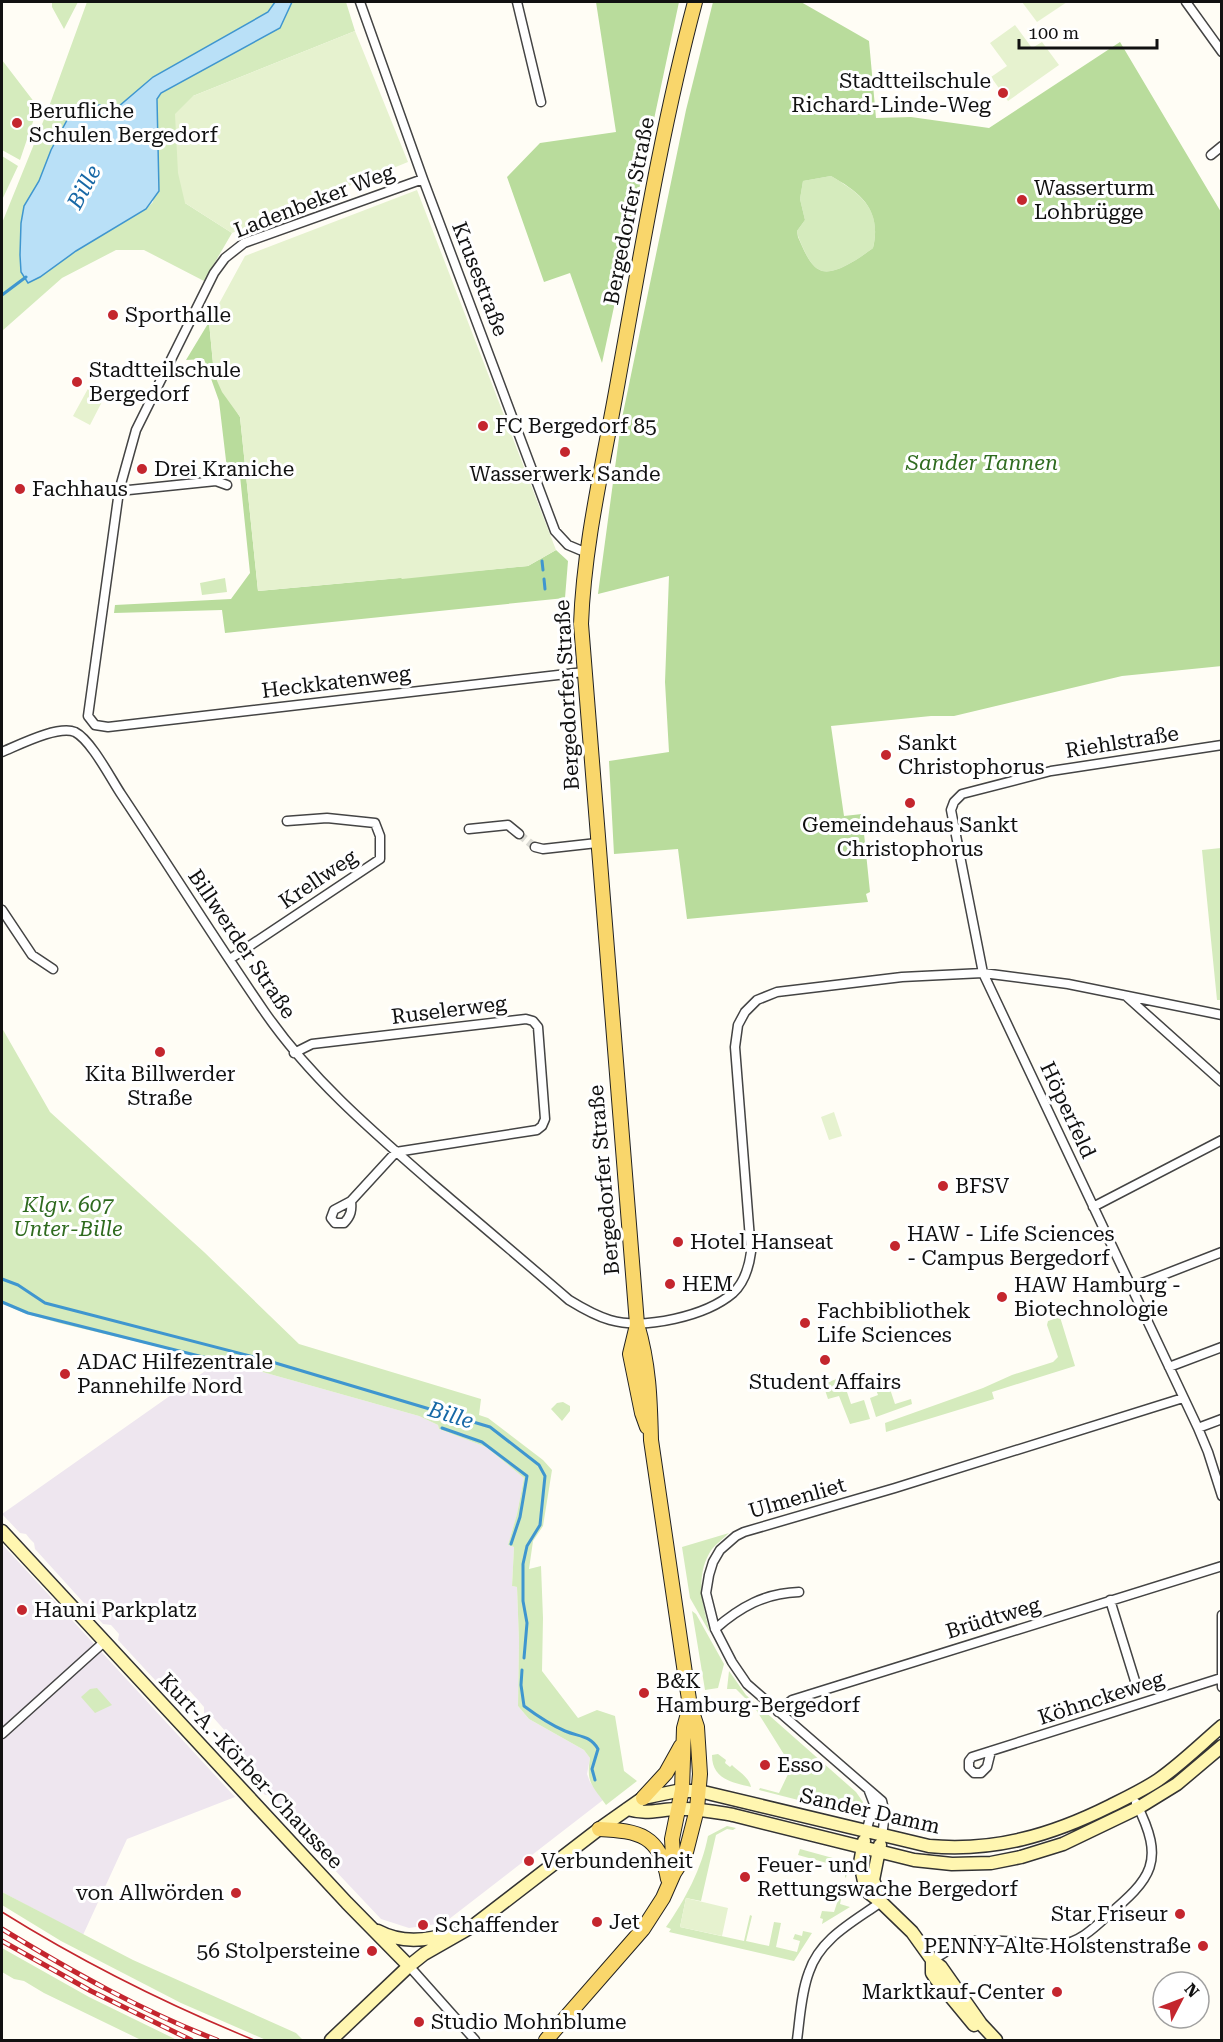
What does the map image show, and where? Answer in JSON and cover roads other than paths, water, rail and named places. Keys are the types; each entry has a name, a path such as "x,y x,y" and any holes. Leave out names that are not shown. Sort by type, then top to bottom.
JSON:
{"main road":[{"name":"Bergedorfer Straße","path":"546,2040 636,1938 656,1910 685,1856 697,1809 699,1791 697,1727 690,1706 651,1440 646,1352 637,1324 581,624 587,553 669,109 695,2"},
{"name":"Kurt-A.-Körber-Chaussee","path":"2,1532 103,1643 409,1966"},
{"name":"Bergedorfer Straße","path":"672,1879 672,1839 682,1791 684,1728 690,1706"},
{"name":"Sander Damm","path":"331,2040 424,1954 473,1926 643,1798 682,1791 699,1791 928,1846 954,1848 1006,1844 1059,1830 1132,1795 1167,1773 1221,1726"},
{"path":"643,1798 666,1773 684,1741"},
{"name":"Sander Damm","path":"627,1809 642,1813 697,1809 734,1815 914,1860 972,1864 1008,1860 1062,1844 1138,1808 1177,1784 1221,1746"},
{"path":"599,1829 627,1831 643,1835 656,1848 672,1879"},
{"path":"866,1832 860,1863 865,1886 873,1898 881,1902 912,1932 995,2040"},
{"path":"881,1902 873,1880 882,1836"},
{"name":"Kurt-A.-Körber-Chaussee","path":"369,1926 394,1937 420,1941 473,1926"}],"street":[{"name":"Krusestraße","path":"360,2 423,179 555,531 568,545 587,553"},
{"path":"517,2 542,102"},
{"path":"1186,2 1221,52"},
{"path":"1211,155 1221,147"},
{"name":"Ladenbeker Weg","path":"93,724 88,716 88,706 119,491 136,430 214,273 225,258 244,243 423,179"},
{"path":"119,491 216,481 227,485"},
{"name":"Heckkatenweg","path":"93,724 108,727 584,672"},
{"name":"Billwerder Straße","path":"2,752 56,732 70,731 81,736 256,1000 294,1053 313,1075 396,1152 569,1300 611,1321 637,1324 664,1321 712,1305 734,1292 746,1271 751,1252 735,1047 738,1025 745,1012 757,1000 777,992 902,977 983,973 1068,984 1221,1015"},
{"name":"Riehlstraße","path":"959,796 1051,771 1221,745"},
{"name":"Höperfeld","path":"959,796 952,806 952,817 983,973 1198,1428 1221,1496"},
{"name":"Krellweg","path":"230,959 380,859 380,836 375,823 327,818 287,821"},
{"path":"469,829 508,825 519,834"},
{"path":"535,847 543,849 597,843"},
{"path":"2,909 32,954 53,969"},
{"path":"1125,996 1221,1083"},
{"name":"Ruselerweg","path":"294,1053 312,1044 526,1019 534,1022 538,1032 545,1119 541,1128 396,1152"},
{"path":"1094,1207 1221,1140"},
{"path":"351,1201 396,1152"},
{"path":"1132,1287 1221,1252"},
{"path":"1169,1367 1221,1347"},
{"name":"Ulmenliet","path":"882,1836 884,1806 878,1797 868,1791 778,1712 743,1678 715,1629 706,1593 709,1575 720,1550 744,1532 895,1488 1183,1398"},
{"path":"1198,1428 1221,1419"},
{"name":"Brüdtweg","path":"778,1712 792,1700 1221,1566"},
{"path":"715,1629 742,1607 753,1602 785,1593 799,1592"},
{"path":"1110,1600 1136,1684"},
{"path":"1221,1615 1221,1687"},
{"path":"2,1734 103,1643"},
{"name":"Köhnckeweg","path":"991,1751 1221,1678"},
{"path":"866,1832 874,1804 868,1791"},
{"path":"928,1955 947,1950 957,1942 975,1940 1066,1944 1087,1934 1136,1892 1149,1869 1152,1854 1151,1838 1132,1795"},
{"path":"797,2040 806,1981 814,1959 829,1940 881,1902"},
{"name":"Kurt-A.-Körber-Chaussee","path":"409,1966 475,2040"}],"water":[{"path":"275,2 292,2 280,28 161,93 157,99 159,191 146,209 28,283 21,272 20,255 24,206 39,181 51,150 73,109 100,105 112,112 153,77 268,12"}],"waterway":[{"name":"Bille","path":"2,295 26,277"},
{"path":"542,561 543,570"},
{"path":"544,579 545,589"},
{"name":"Bille","path":"2,1279 18,1285 45,1303 262,1359 490,1427 539,1465 545,1476 540,1525 527,1546 523,1564 523,1601 527,1623 524,1658"},
{"path":"2,1302 28,1313 219,1361"},
{"path":"442,1428 482,1442 527,1476 520,1517 511,1544"},
{"name":"Bille","path":"522,1670 521,1685 524,1706 560,1729 588,1739 595,1744 598,1749 592,1769 595,1780"}],"tunnel":[{"path":"519,834 535,847"}],"tram line":[{"path":"2,1912 125,1981 254,2040"}],"railway":[{"path":"2,1929 107,1989 217,2040"},
{"path":"2,1941 91,1991 191,2040"}],"place":[{"name":"Stadtteilschule Richard-Linde-Weg","path":"1003,93"},
{"name":"Berufliche Schulen Bergedorf","path":"17,123"},
{"name":"Wasserturm Lohbrügge","path":"1022,200"},
{"name":"Sporthalle","path":"113,315"},
{"name":"Stadtteilschule Bergedorf","path":"77,382"},
{"name":"FC Bergedorf 85","path":"483,426"},
{"name":"Wasserwerk Sande","path":"565,452"},
{"name":"Drei Kraniche","path":"142,469"},
{"name":"Fachhaus","path":"20,489"},
{"name":"Sankt Christophorus","path":"886,755"},
{"name":"Gemeindehaus Sankt Christophorus","path":"910,803"},
{"name":"Kita Billwerder Straße","path":"160,1052"},
{"name":"BFSV","path":"943,1186"},
{"name":"Hotel Hanseat","path":"678,1242"},
{"name":"HAW - Life Sciences - Campus Bergedorf","path":"895,1246"},
{"name":"HEM","path":"670,1284"},
{"name":"HAW Hamburg - Biotechnologie","path":"1002,1297"},
{"name":"Fachbibliothek Life Sciences","path":"805,1323"},
{"name":"Student Affairs","path":"825,1360"},
{"name":"ADAC Hilfezentrale Pannehilfe Nord","path":"65,1374"},
{"name":"Hauni Parkplatz","path":"22,1610"},
{"name":"B&K Hamburg-Bergedorf","path":"644,1693"},
{"name":"Esso","path":"765,1765"},
{"name":"Verbundenheit","path":"529,1861"},
{"name":"Feuer- und Rettungswache Bergedorf","path":"745,1877"},
{"name":"von Allwörden","path":"236,1893"},
{"name":"Star Friseur","path":"1180,1914"},
{"name":"Jet","path":"597,1922"},
{"name":"Schaffender","path":"423,1925"},
{"name":"PENNY Alte Holstenstraße","path":"1203,1946"},
{"name":"56 Stolpersteine","path":"372,1951"},
{"name":"Marktkauf-Center","path":"1057,1992"},
{"name":"Studio Mohnblume","path":"419,2022"}],"park label":[{"name":"Sander Tannen","path":"982,463"},
{"name":"Klgv. 607 Unter-Bille","path":"68,1217"}]}
